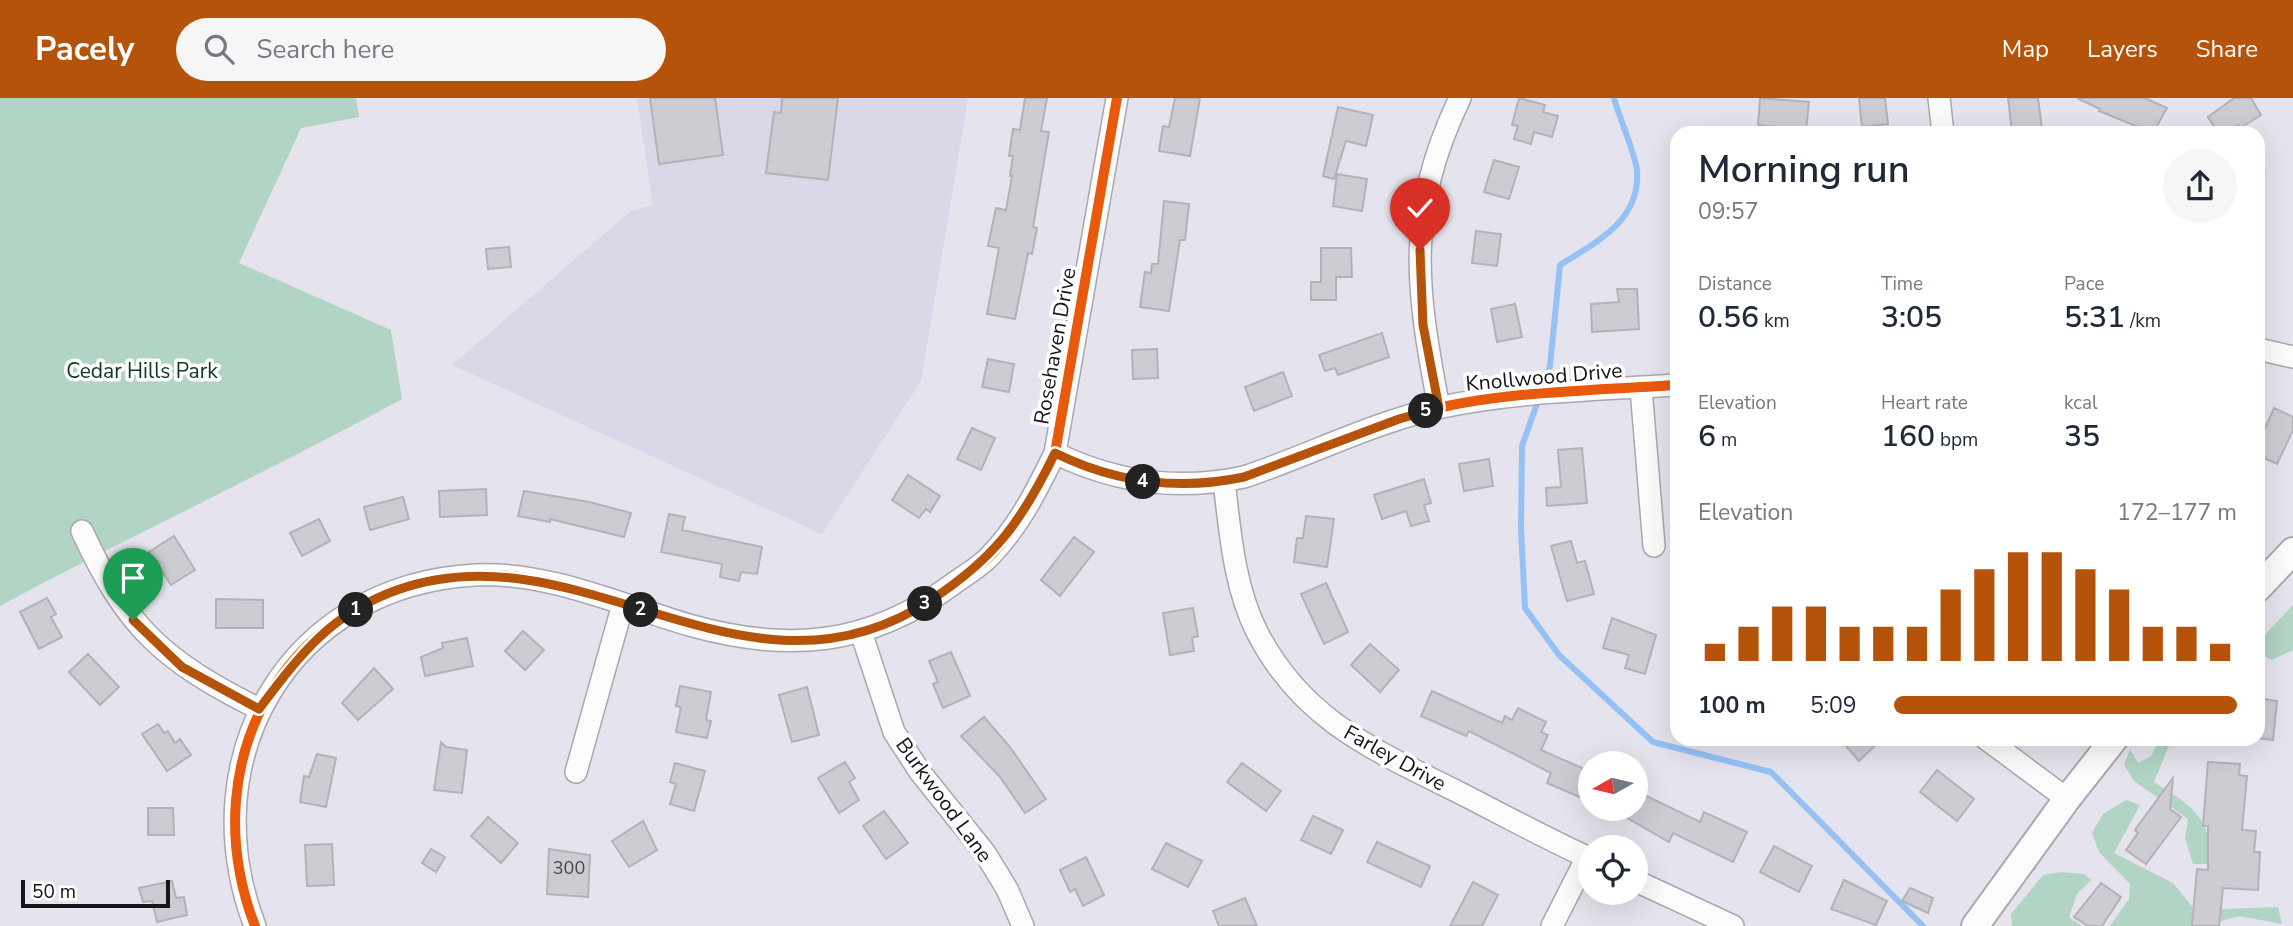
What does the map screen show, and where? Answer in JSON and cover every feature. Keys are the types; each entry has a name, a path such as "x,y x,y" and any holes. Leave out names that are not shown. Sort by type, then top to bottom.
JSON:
{"main road":[{"path":"2265,581 2293,551"},
{"path":"1975,926 2109,746"}],"street":[{"name":"Rosehaven Drive","path":"255,926 244,898 233,831 239,771 259,709 305,648 338,621 397,590 443,579 504,575 531,579 731,636 772,642 807,641 861,632 912,613 989,557 1030,505 1055,453 1117,98"},
{"path":"1439,408 1423,325 1420,250 1429,182 1442,136 1460,98"},
{"path":"1938,98 1943,126"},
{"path":"2265,351 2293,357"},
{"name":"Knollwood Drive","path":"1055,453 1130,480 1166,485 1224,481 1255,474 1399,419 1439,408 1478,400 1670,386"},
{"path":"1641,388 1654,545"},
{"name":"Farley Drive","path":"1224,481 1241,588 1256,630 1278,669 1312,705 1353,739 1578,852"},
{"path":"82,531 112,590 133,620 156,644 201,679 259,709"},
{"path":"576,772 623,604"},
{"name":"Burkwood Lane","path":"861,632 894,732 920,772 985,853 1007,889 1023,926"},
{"path":"1996,746 2067,799"},
{"path":"1552,926 1578,878"},
{"path":"1648,887 1733,926"}],"shaded area":[{"path":"637,98 968,98 921,381 822,534 452,365 631,211 653,205"}],"green space":[{"name":"Cedar Hills Park","path":"0,98 356,98 359,117 301,128 239,263 391,330 402,399 0,606"},
{"path":"2293,605 2293,650 2272,660 2265,657 2265,635"},
{"path":"2156,746 2169,746 2154,782 2197,814 2208,835 2210,864 2193,864 2185,838 2188,819 2134,781 2124,765 2130,749 2138,763 2151,756"},
{"path":"2126,800 2140,805 2114,853 2173,883 2195,910 2278,907 2282,924 2239,916 2203,926 2110,926 2129,899 2130,884 2099,852 2092,833 2103,814"},
{"path":"2061,872 2084,874 2091,880 2077,894 2069,917 2082,926 2012,926 2011,914 2043,875"}],"building":[{"path":"650,98 715,98 723,155 659,164"},
{"path":"782,98 838,98 828,180 766,173 774,112 781,113"},
{"path":"1025,98 1047,98 1041,131 1049,132 1033,227 1037,228 1032,254 1028,253 1015,319 987,314 999,248 988,246 996,208 1006,210 1012,176 1013,156 1009,156 1013,129 1020,130"},
{"path":"1175,98 1200,98 1190,156 1159,151 1163,126 1169,127"},
{"path":"1519,98 1545,105 1543,112 1558,116 1552,137 1534,132 1531,144 1514,139 1518,126 1512,125"},
{"path":"1760,98 1809,102 1806,126 1758,125"},
{"path":"1859,98 1885,98 1888,124 1862,126"},
{"path":"2008,98 2038,98 2042,126 2011,126"},
{"path":"2077,98 2145,98 2167,108 2157,126 2136,126 2099,111 2100,109"},
{"path":"2234,98 2251,98 2261,115 2243,126 2214,126 2208,117"},
{"path":"1338,107 1373,115 1366,146 1346,141 1334,179 1323,176"},
{"path":"1494,160 1519,167 1509,199 1484,192"},
{"path":"1337,174 1367,179 1362,211 1333,206"},
{"path":"1164,201 1189,204 1185,240 1180,240 1169,311 1140,307 1145,272 1151,273 1152,264 1158,264"},
{"path":"1476,231 1501,234 1497,266 1472,263"},
{"path":"509,247 511,267 488,269 486,249"},
{"path":"1321,248 1351,248 1352,277 1336,277 1336,300 1311,300 1311,282 1321,282"},
{"path":"1617,289 1637,289 1639,329 1592,332 1591,304 1619,302"},
{"path":"1515,304 1522,337 1497,342 1491,309"},
{"path":"1382,333 1389,357 1338,375 1335,368 1325,371 1319,355"},
{"path":"1157,349 1158,378 1133,379 1132,350"},
{"path":"988,359 1014,364 1009,392 982,387"},
{"path":"1283,372 1292,396 1254,411 1245,387"},
{"path":"2274,408 2293,417 2293,430 2277,464 2265,458 2265,428"},
{"path":"972,428 995,438 981,470 957,459"},
{"path":"1582,448 1587,503 1547,506 1546,488 1561,487 1558,450"},
{"path":"1489,459 1493,486 1464,491 1459,464"},
{"path":"908,475 940,496 930,512 926,509 919,518 892,500"},
{"path":"1424,479 1431,503 1424,505 1429,521 1411,526 1406,511 1382,519 1374,495"},
{"path":"486,489 487,515 440,517 439,491"},
{"path":"524,491 589,502 631,513 624,537 550,519 550,522 518,516"},
{"path":"403,497 409,519 370,530 364,507"},
{"path":"669,514 685,517 682,530 762,547 757,574 741,572 739,581 720,577 722,564 661,552"},
{"path":"1306,516 1334,519 1327,567 1294,562 1297,538 1303,538"},
{"path":"319,519 330,541 302,556 290,533"},
{"path":"174,536 195,570 171,585 149,552"},
{"path":"1074,537 1094,552 1060,596 1041,580"},
{"path":"1571,541 1577,563 1585,561 1594,594 1567,601 1551,546"},
{"path":"1326,583 1348,632 1324,644 1301,594"},
{"path":"47,598 56,614 51,617 62,637 39,649 20,612"},
{"path":"216,599 263,600 263,628 216,628"},
{"path":"1193,608 1198,636 1192,638 1194,651 1170,655 1163,613"},
{"path":"1612,618 1656,635 1645,674 1625,668 1629,655 1603,648"},
{"path":"523,631 544,650 525,670 505,651"},
{"path":"467,638 473,666 425,676 421,657 443,648 442,643"},
{"path":"1370,644 1399,670 1380,692 1351,665"},
{"path":"951,652 970,696 943,708 933,684 938,682 929,661"},
{"path":"88,654 119,687 100,705 69,672"},
{"path":"374,668 393,689 358,720 342,703"},
{"path":"680,686 711,692 706,720 711,721 707,738 676,732 681,707 676,706"},
{"path":"807,687 819,735 792,742 779,695"},
{"path":"1432,691 1502,723 1505,716 1512,720 1518,708 1546,722 1541,732 1548,735 1541,750 1578,766 1578,796 1547,783 1551,773 1469,731 1466,736 1421,716"},
{"path":"2265,699 2277,701 2273,740 2265,739"},
{"path":"984,717 1010,747 1046,799 1025,813 1000,777 961,736"},
{"path":"158,724 164,733 168,731 175,743 180,739 191,755 167,771 142,734"},
{"path":"441,742 446,747 467,750 462,793 434,790"},
{"path":"1846,746 1875,746 1859,761"},
{"path":"317,754 336,758 326,807 300,802 304,776 309,777"},
{"path":"845,762 855,778 849,782 859,800 839,813 818,778"},
{"path":"2208,762 2240,764 2239,775 2247,776 2242,830 2256,831 2254,852 2260,852 2258,890 2223,888 2219,926 2192,926 2197,869 2208,870 2208,826 2203,826"},
{"path":"675,763 705,771 694,811 670,804 676,784 670,782"},
{"path":"1242,763 1281,791 1266,811 1227,782"},
{"path":"1937,770 1974,799 1957,821 1920,792"},
{"path":"2173,778 2170,809 2181,817 2146,864 2126,850 2138,833 2135,830"},
{"path":"1648,797 1700,822 1704,812 1747,832 1733,862 1673,833 1669,842 1633,821 1648,821"},
{"path":"148,808 173,808 174,835 148,835"},
{"path":"884,811 908,843 886,859 863,826"},
{"path":"1313,816 1343,830 1331,854 1301,840"},
{"path":"488,817 518,843 501,863 471,836"},
{"path":"643,821 657,850 629,867 612,841"},
{"path":"1377,842 1430,866 1421,887 1367,862"},
{"path":"1166,843 1202,861 1188,887 1152,869"},
{"path":"332,844 334,885 307,886 305,845"},
{"path":"1774,846 1812,866 1799,892 1760,872"},
{"path":"431,849 445,857 436,872 422,863"},
{"path":"549,849 590,855 588,897 547,894"},
{"path":"1086,857 1104,895 1083,906 1075,889 1070,892 1060,870"},
{"path":"1844,880 1887,901 1876,925 1831,909"},
{"path":"172,881 176,898 184,897 187,915 157,922 152,901 143,902 139,888"},
{"path":"1473,882 1498,895 1482,926 1450,926"},
{"path":"2101,883 2121,897 2102,926 2088,926 2074,917"},
{"path":"1910,888 1933,898 1928,913 1902,901"},
{"path":"1245,898 1257,926 1219,926 1213,911"}],"waterway":[{"path":"1543,388 1550,366 1560,265 1614,228 1632,203 1636,188 1636,163 1614,98"},
{"path":"1539,398 1522,446 1521,528 1525,608 1559,655 1653,742 1771,772 1923,926"}],"cycle path":[{"path":"255,926 238,863 236,801 247,743 271,691 307,646 353,610 410,586 475,575 502,575 529,578 583,591 725,634 794,641 859,632 890,621 922,605 986,560 1019,520 1055,453 1117,98"},
{"path":"1055,453 1101,471 1148,482 1219,481 1244,477 1392,421 1442,407 1529,394 1670,385"}],"route":[{"path":"133,620 182,667 210,685 259,709 305,648 338,621 362,606 397,590 432,581 474,575 504,575 531,579 731,636 772,642 807,641 861,632 912,613 989,557 1030,505 1055,453 1073,462 1130,480 1166,485 1224,481 1286,463 1399,419 1439,408 1423,325 1419,285 1420,250"}]}
